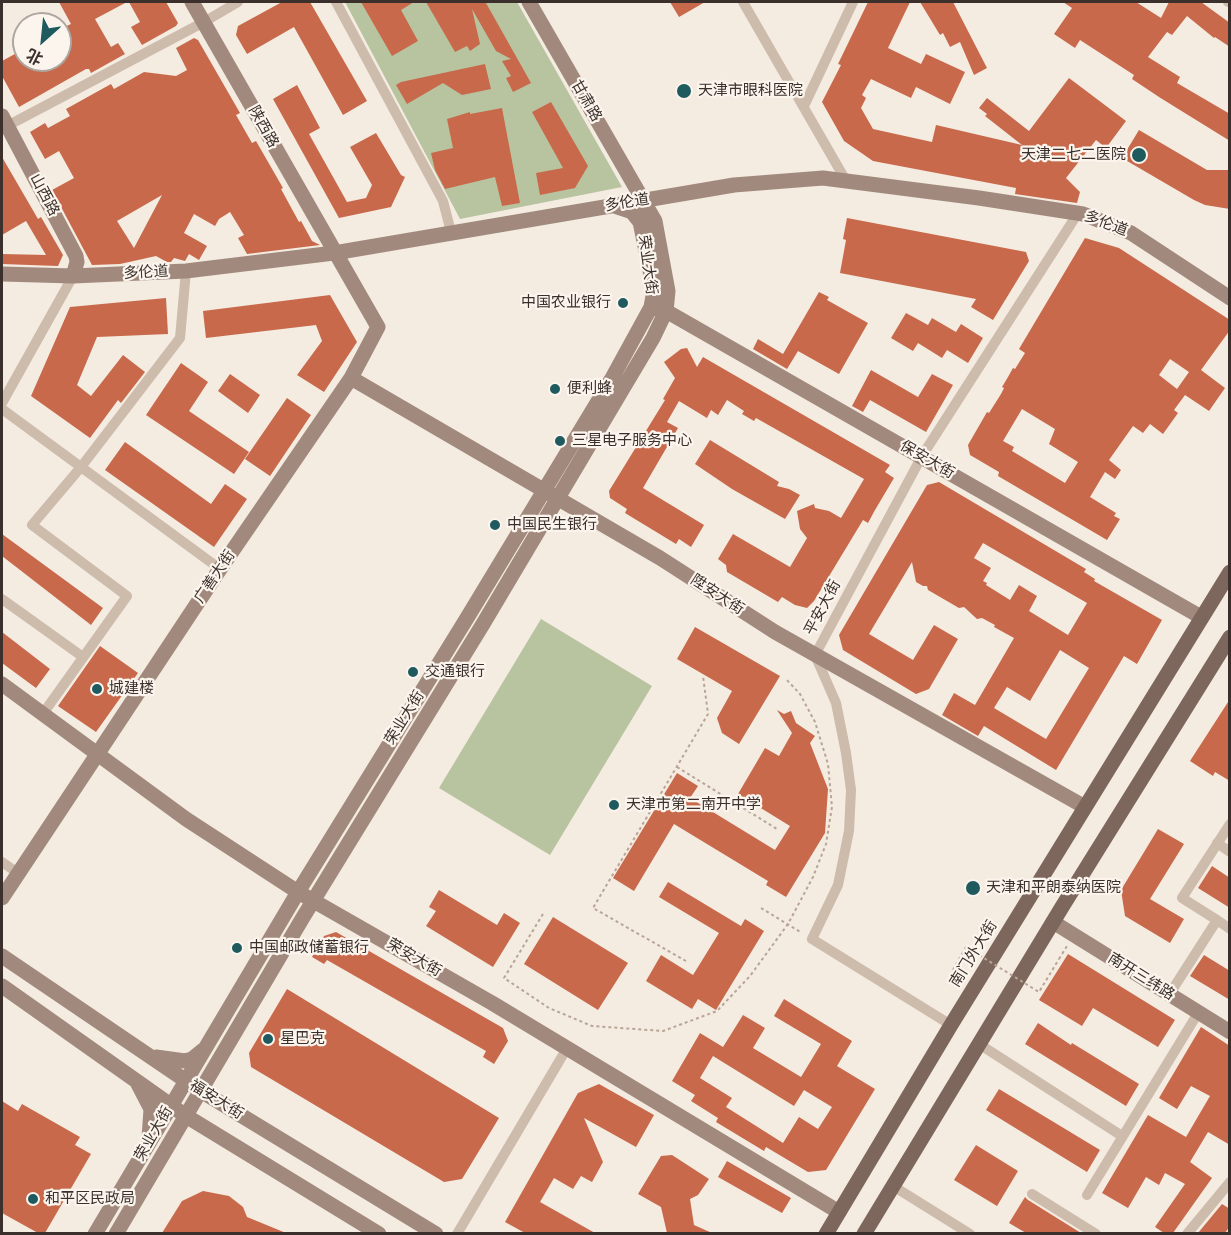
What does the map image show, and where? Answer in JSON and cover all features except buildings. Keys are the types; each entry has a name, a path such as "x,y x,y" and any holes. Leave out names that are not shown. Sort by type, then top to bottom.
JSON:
{"main road":[{"name":"南门外大街","path":"826,1233 951,1025 1230,572"},
{"path":"864,1233 1230,637"}],"street":[{"name":"陕西路","path":"192,2 334,253"},
{"path":"4,121 204,22 238,2"},
{"path":"336,2 443,201 451,232"},
{"name":"甘肃路","path":"529,2 643,201"},
{"path":"743,2 844,179"},
{"path":"804,106 854,2"},
{"name":"山西路","path":"4,121 76,256 77,262 73,276"},
{"name":"多伦道","path":"2,274 73,276 186,271 334,253 734,185 806,178 844,179 1078,213 1131,233 1230,298"},
{"name":"荣业大街","path":"95,1233 146,1148 183,1096 222,1055 551,494 611,380 668,291 655,221 643,201"},
{"name":"荣业大街","path":"611,206 632,212 640,222 658,309"},
{"name":"平安大街","path":"812,939 838,885 849,831 851,790 836,703 814,656 922,456 1078,213"},
{"name":"广善大街","path":"2,898 220,569 351,378 378,327 334,253"},
{"path":"42,715 127,596 32,525 81,467 180,338 186,271"},
{"path":"2,403 73,276"},
{"name":"保安大街","path":"658,309 922,456 1202,618"},
{"name":"陞安大街","path":"351,378 660,558 814,656 1085,807"},
{"path":"2,409 220,569"},
{"name":"荣业大街","path":"116,1233 163,1155 183,1096 208,1046 298,892 468,618 551,494"},
{"path":"2,599 83,657"},
{"name":"荣安大街","path":"2,684 186,819 298,892 567,1048 839,1212"},
{"path":"1230,824 1182,898 1230,929"},
{"path":"1217,843 1230,852"},
{"path":"2,862 18,873"},
{"path":"1169,995 1217,920"},
{"name":"南开三纬路","path":"1053,922 1230,1032"},
{"path":"812,939 951,1025"},
{"name":"福安大街","path":"2,956 144,1053 183,1096 379,1233"},
{"name":"福安大街","path":"2,986 132,1077 183,1096 436,1233"},
{"path":"1087,1195 1198,1012"},
{"path":"979,1044 1122,1136"},
{"path":"144,1053 171,1061 185,1062 208,1046"},
{"path":"457,1233 567,1048"},
{"path":"132,1077 141,1088 151,1109 150,1131 146,1148"},
{"path":"1187,1233 1230,1182"},
{"path":"893,1186 970,1233"},
{"path":"1032,1194 1096,1233"}],"path":[{"path":"686,961 594,908 708,714 703,676"},
{"path":"543,914 504,978 549,1008 592,1026 663,1031 717,1011 750,976 788,924 813,877 826,844 832,807 828,764 815,722 800,694 786,679"},
{"path":"677,767 777,829"},
{"path":"761,908 812,939"},
{"path":"952,970 966,947 1039,992 1059,959"}],"green space":[{"path":"345,2 517,2 622,187 460,219"},
{"path":"541,619 652,686 550,855 439,788"}],"place":[{"name":"天津市眼科医院","path":"684,91"},
{"name":"天津二七二医院","path":"1139,155"},
{"name":"中国农业银行","path":"623,303"},
{"name":"便利蜂","path":"555,389"},
{"name":"三星电子服务中心","path":"560,441"},
{"name":"中国民生银行","path":"495,525"},
{"name":"交通银行","path":"413,672"},
{"name":"城建楼","path":"97,689"},
{"name":"天津市第二南开中学","path":"614,805"},
{"name":"天津和平朗泰纳医院","path":"973,888"},
{"name":"中国邮政储蓄银行","path":"237,948"},
{"name":"星巴克","path":"268,1039"},
{"name":"和平区民政局","path":"33,1199"}]}
